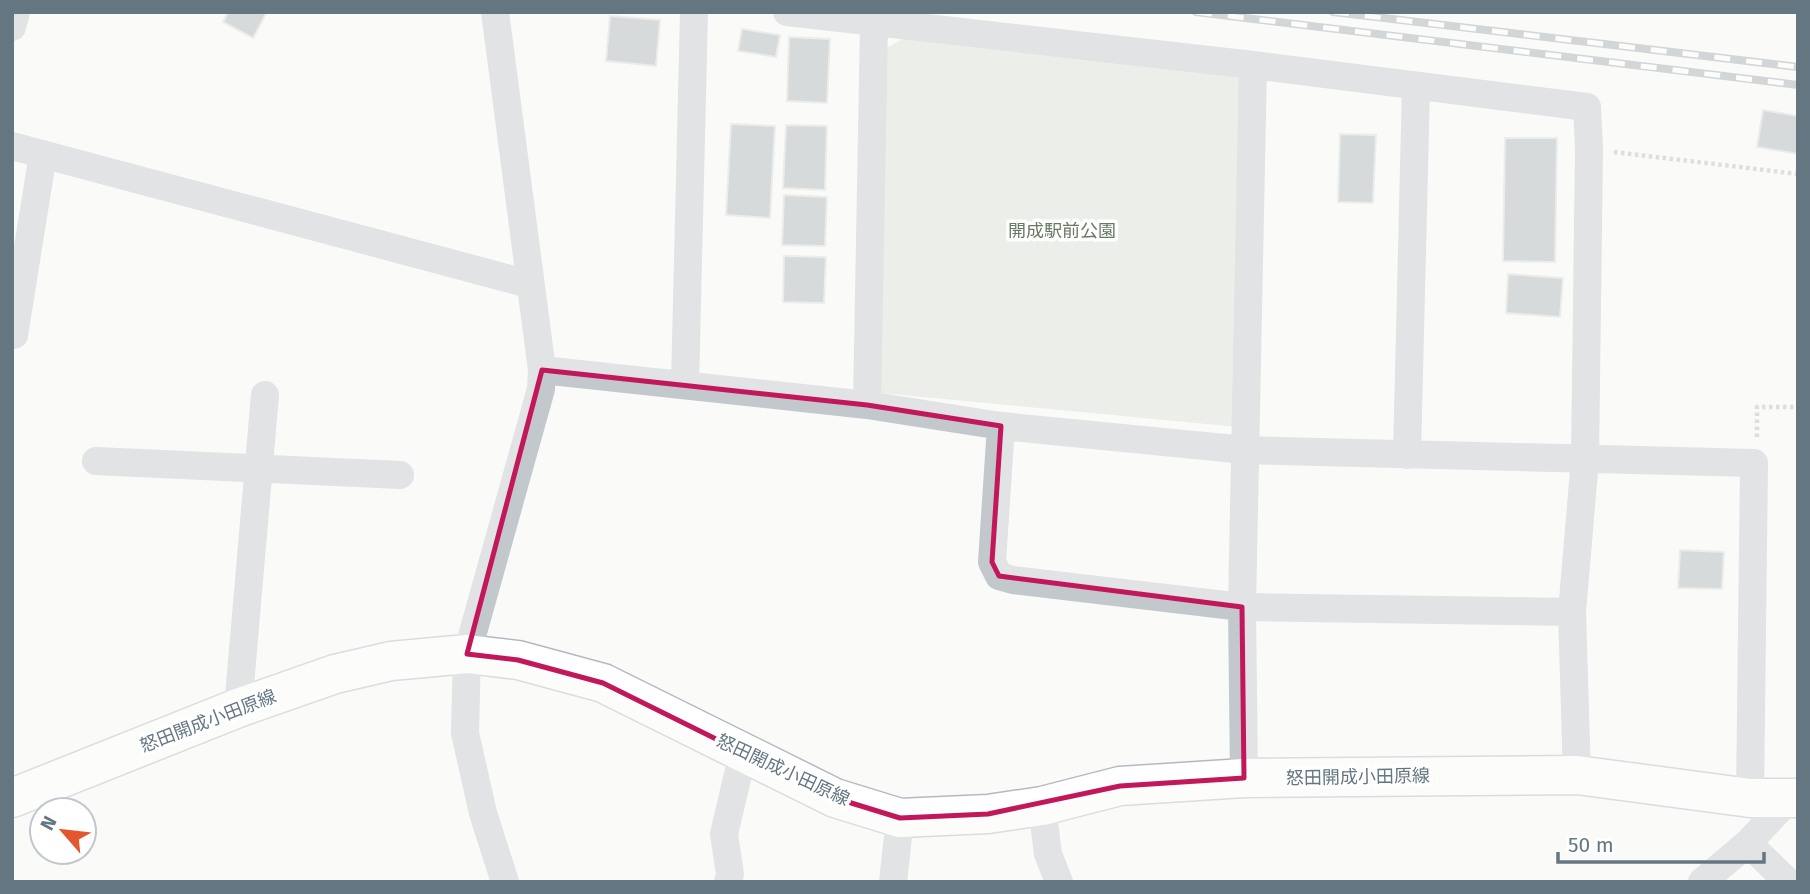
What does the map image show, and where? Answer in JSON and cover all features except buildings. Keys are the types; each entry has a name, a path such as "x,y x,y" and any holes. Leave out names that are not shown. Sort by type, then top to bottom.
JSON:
{"main road":[{"name":"怒田開成小田原線","path":"12,798 238,708 335,674 380,663 467,654 517,660 603,683 835,798 900,818 988,814 1042,806 1120,786 1244,778 1577,775 1750,799 1794,798"}],"street":[{"path":"12,27 16,12"},
{"path":"495,12 542,370 541,389 467,654 465,733 483,813 505,882"},
{"path":"685,385 694,12"},
{"path":"787,12 1253,65 1587,107 1589,149 1585,459 1572,612 1577,775"},
{"path":"867,405 874,24"},
{"path":"1244,778 1242,607 1253,65"},
{"path":"1407,455 1416,86"},
{"path":"12,146 529,284"},
{"path":"13,335 43,154"},
{"path":"542,370 867,405 1001,426 1245,450 1754,463 1750,799"},
{"path":"238,708 265,395"},
{"path":"1001,426 992,562 999,576 1013,580 1242,607 1572,612"},
{"path":"96,461 400,475"},
{"path":"729,882 724,834 743,753"},
{"path":"1702,882 1748,843 1794,798"},
{"path":"1042,806 1048,854 1059,882"},
{"path":"893,882 900,818"},
{"path":"1748,843 1788,882"}],"path":[{"path":"1589,149 1798,174"}],"highlighted area":[{"path":"542,370 867,405 1001,426 992,562 999,576 1242,607 1244,778 1120,786 988,814 900,818 835,798 603,683 518,660 467,654"}],"green space":[{"name":"開成駅前公園","path":"907,37 1241,70 1238,427 881,393 886,48"}],"railway":[{"path":"1196,12 1798,85"},
{"path":"1333,12 1798,67"}]}
